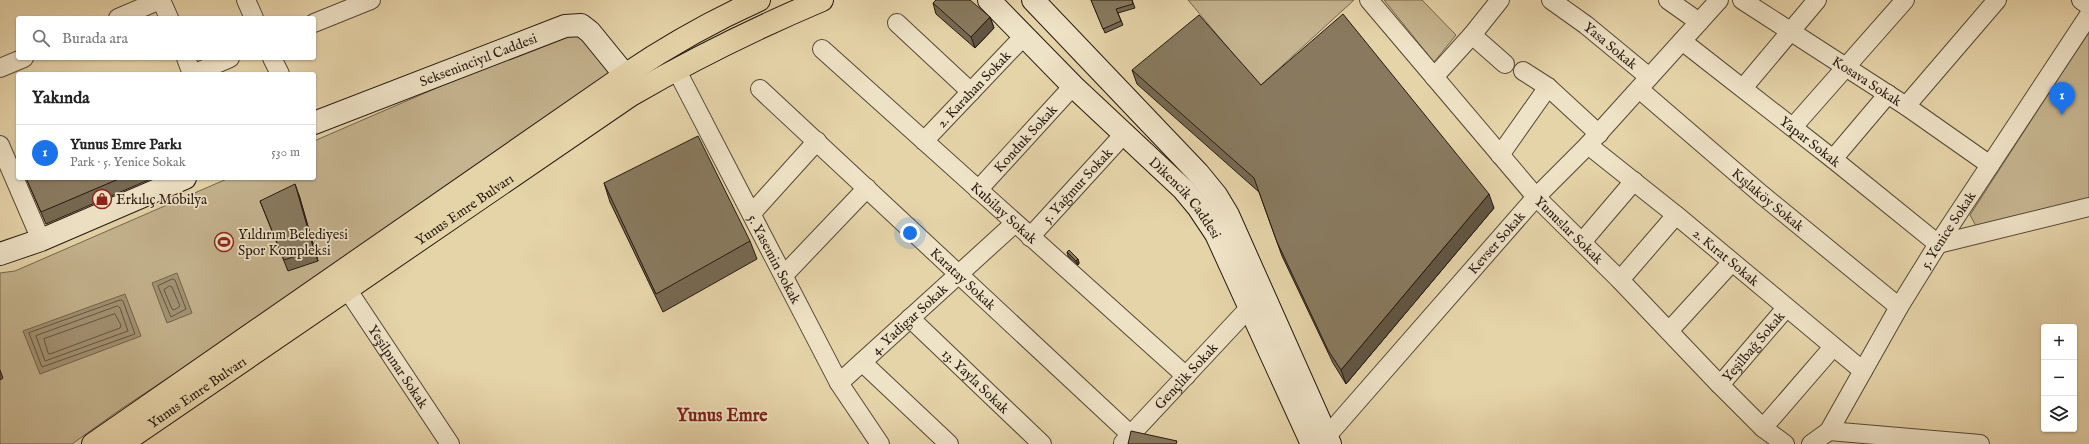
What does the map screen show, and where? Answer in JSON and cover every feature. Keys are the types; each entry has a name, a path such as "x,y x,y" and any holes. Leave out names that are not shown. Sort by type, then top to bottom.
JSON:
{"main road":[{"name":"Yunus Emre Bulvarı","path":"93,444 625,75 657,54 726,15 759,0"},
{"name":"Yunus Emre Bulvarı","path":"136,440 347,289 619,103 676,69 751,31 822,0"},
{"name":"Dikencik Caddesi","path":"989,0 1072,86 1183,189 1198,207 1216,234 1249,308 1323,441"},
{"name":"Dikencik Caddesi","path":"1033,0 1198,173 1216,195 1228,215 1323,441"},
{"name":"Sekseninciyıl Caddesi","path":"316,122 565,26 581,25 590,32 625,75"},
{"path":"0,254 41,240 180,180"}],"street":[{"path":"123,16 160,0 168,16"},
{"path":"246,0 253,16"},
{"path":"316,22 340,6 371,0"},
{"name":"Yunuslar Sokak","path":"1369,0 1536,197 1620,280 1763,428 1785,444"},
{"name":"Yasa Sokak","path":"1551,0 1586,25 1644,83"},
{"path":"1668,0 1699,22"},
{"name":"Kevser Sokak","path":"1323,441 1536,197 1594,139 1719,0"},
{"name":"Kosava Sokak","path":"1742,0 1906,106 1990,166"},
{"path":"1743,88 1817,0"},
{"path":"1793,127 1905,0"},
{"path":"1906,106 1997,0"},
{"path":"2081,0 2089,6"},
{"path":"1434,77 1472,35 1492,3"},
{"name":"5. Yenice Sokak","path":"1811,444 1829,431 1899,307 1938,244 2089,15"},
{"path":"897,23 971,92"},
{"path":"1472,35 1505,64"},
{"name":"2. Karahan Sokak","path":"924,141 1024,36"},
{"name":"Yapar Sokak","path":"1682,41 1833,158 1938,244"},
{"name":"Kubilay Sokak","path":"822,49 1186,376"},
{"path":"0,68 19,60"},
{"path":"187,60 192,72"},
{"path":"198,72 225,60"},
{"path":"273,60 279,72"},
{"name":"5. Yasemin Sokak","path":"676,69 839,383 880,444"},
{"name":"2. Kırat Sokak","path":"1523,71 1548,87 1634,181 1863,371"},
{"name":"Kışlaköy Sokak","path":"1644,83 1761,194 1899,307"},
{"name":"Konduk Sokak","path":"978,190 1072,86"},
{"path":"1500,155 1548,87"},
{"name":"Karatay Sokak","path":"760,90 817,140 959,274 1127,440"},
{"path":"1833,158 1888,94"},
{"name":"5. Yağmur Sokak","path":"1030,237 1124,134"},
{"path":"752,213 817,140"},
{"path":"6,153 16,178"},
{"path":"17,180 41,240"},
{"path":"1582,242 1634,181"},
{"path":"784,275 867,188"},
{"path":"1938,244 2089,208"},
{"path":"1620,280 1676,215"},
{"name":"4. Yadigar Sokak","path":"839,383 1015,223"},
{"path":"1669,331 1732,262"},
{"name":"Yeşilpınar Sokak","path":"347,289 450,444"},
{"name":"Gençlik Sokak","path":"1127,440 1249,308"},
{"name":"Yeşilbağ Sokak","path":"1720,385 1786,308"},
{"name":"13. Yayla Sokak","path":"910,318 1042,444"},
{"path":"1763,428 1833,347"},
{"path":"862,362 949,444"},
{"path":"1829,431 1980,444"}],"shaded area":[{"path":"1188,0 1354,0 1260,86"},
{"path":"1384,0 1422,0 1456,35 1434,62"},
{"name":"Yıldırım Belediyesi Spor Kompleksi","path":"578,31 615,72 265,314 121,409 72,444 0,444 0,273 15,271 224,180 316,180 316,140 462,77"},
{"path":"2089,31 2089,199 1977,228 1970,215"}],"water":[{"path":"177,273 192,313 167,323 152,283"},
{"path":"125,294 141,336 40,374 23,331"}],"building":[{"path":"936,0 970,0 990,17 971,37 933,3"},
{"path":"1091,0 1132,0 1133,4 1116,9 1121,21 1103,29"},
{"path":"1343,14 1489,194 1341,370 1328,350 1277,242 1254,178 1132,70 1199,15 1261,85"},
{"path":"698,136 750,241 656,294 604,183"},
{"path":"27,180 116,180 41,212"},
{"path":"295,184 314,250 284,260 260,201"},
{"path":"1069,250 1078,259 1076,261 1067,252"},
{"path":"1131,431 1177,441 1176,444 1128,444"}],"place":[{"name":"Yunus Emre Parkı","path":"2062,115"},
{"name":"Erkılıç Mobilya","path":"102,199"},
{"name":"Yıldırım Belediyesi Spor Kompleksi","path":"224,242"}],"district":[{"name":"Yunus Emre","path":"722,415"}]}
